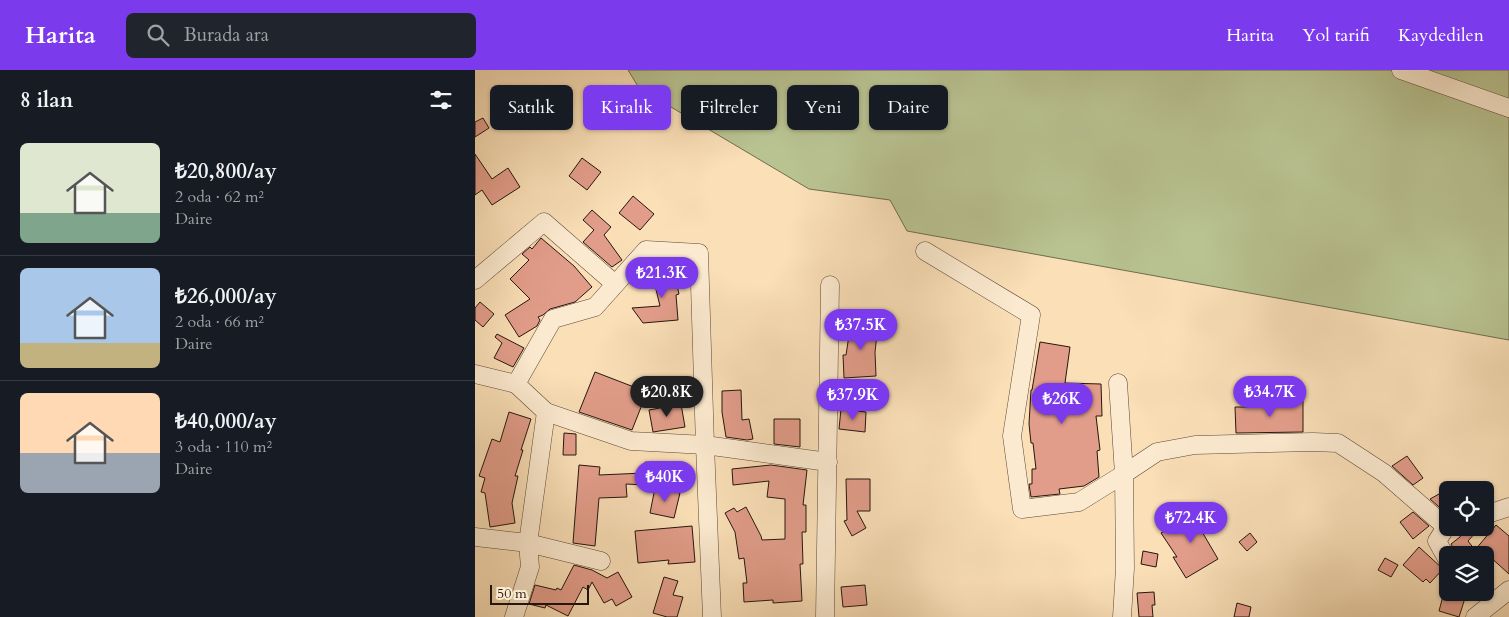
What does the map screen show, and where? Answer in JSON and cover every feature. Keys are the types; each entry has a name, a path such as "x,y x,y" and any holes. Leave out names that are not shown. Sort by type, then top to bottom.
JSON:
{"street":[{"path":"1401,70 1509,108"},
{"path":"475,280 544,222 615,284"},
{"path":"516,384 553,319 595,307 646,250 699,253 712,617"},
{"path":"925,250 1031,315 1012,436 1022,509 1079,502 1157,452 1195,445 1313,442 1338,443 1384,473 1439,519"},
{"path":"825,617 830,285"},
{"path":"475,374 516,384 546,412 631,441 705,445 828,462"},
{"path":"1118,383 1124,474 1125,568 1121,617"},
{"path":"514,617 530,567 528,543 546,412"},
{"path":"1494,511 1509,507"},
{"path":"475,537 528,543 601,561"},
{"path":"1494,595 1509,590"},
{"path":"1475,617 1484,601"}],"green space":[{"path":"628,70 1509,70 1509,340 907,231 890,200 809,189 710,130 777,130 777,85 681,85 681,113 671,107 671,85 637,85"}],"building":[{"path":"483,118 489,128 475,137 475,122"},
{"path":"475,154 492,179 508,168 520,187 492,205 482,190 475,195"},
{"path":"582,158 601,172 587,190 569,176"},
{"path":"633,196 654,214 640,230 619,213"},
{"path":"592,210 611,227 604,235 622,260 612,267 583,242 594,230 583,220"},
{"path":"541,238 574,266 592,287 575,302 550,309 538,317 540,320 537,326 519,337 505,315 530,299 510,279 529,260 522,254 530,247 532,249"},
{"path":"673,268 679,294 676,295 678,320 643,323 632,308 660,306 652,273"},
{"path":"480,302 494,314 483,327 475,320 475,308"},
{"path":"851,322 878,326 875,352 876,376 844,378 843,355 846,355"},
{"path":"497,334 524,348 513,367 494,358 502,343 495,337"},
{"path":"1040,342 1070,347 1065,383 1101,384 1102,416 1096,416 1100,450 1097,451 1099,477 1084,486 1059,489 1060,494 1031,497 1029,484 1032,484 1032,469 1036,469 1029,424 1031,390"},
{"path":"595,372 647,392 632,430 579,412"},
{"path":"741,390 742,420 749,419 753,439 726,437 722,412 722,391"},
{"path":"1290,401 1303,401 1303,432 1236,433 1235,407 1252,407 1252,403 1266,402 1266,405 1290,405"},
{"path":"681,404 685,427 653,432 649,410"},
{"path":"841,409 866,412 865,432 839,429"},
{"path":"509,412 531,419 515,476 518,476 512,503 515,523 490,527 485,493 481,492 485,478 479,476 492,439 500,442"},
{"path":"774,419 800,419 800,447 774,444"},
{"path":"564,433 576,434 576,455 563,455"},
{"path":"1407,456 1423,478 1413,485 1392,466"},
{"path":"645,462 665,464 664,486 626,484 627,497 599,498 595,546 573,543 579,465 600,467 599,475 644,473"},
{"path":"771,465 807,470 803,505 806,505 806,532 802,532 803,564 800,564 802,601 744,602 743,583 747,583 744,558 739,559 735,532 725,513 734,508 737,512 746,507 762,540 785,539 785,499 767,497 769,481 733,485 732,469"},
{"path":"846,479 870,479 870,511 857,511 866,528 852,536 844,521 847,520"},
{"path":"655,488 680,493 674,518 650,513"},
{"path":"1439,494 1439,507 1430,499"},
{"path":"1208,510 1215,523 1201,530 1218,559 1186,578 1173,557 1177,557 1161,533"},
{"path":"1413,512 1429,526 1413,539 1400,522"},
{"path":"1496,525 1509,536 1509,574 1494,560 1494,546 1478,546 1487,536 1494,536 1494,527"},
{"path":"692,526 695,562 668,564 669,560 638,563 635,531"},
{"path":"1250,533 1257,542 1247,551 1239,542"},
{"path":"1460,536 1472,536 1468,541 1472,546 1452,546 1451,544"},
{"path":"1419,547 1439,565 1439,573 1430,583 1426,579 1423,582 1403,565"},
{"path":"1143,551 1158,554 1156,567 1141,564"},
{"path":"1385,558 1398,565 1391,577 1378,570"},
{"path":"574,565 592,570 607,578 618,572 632,597 616,606 612,599 604,603 592,582 588,590 583,587 568,616 546,605 545,608 529,604 535,585 561,590"},
{"path":"664,577 678,581 673,595 683,597 677,617 667,617 653,613"},
{"path":"865,585 867,605 843,607 841,587"},
{"path":"1154,592 1155,605 1152,605 1153,617 1139,617 1137,593"},
{"path":"1442,601 1464,601 1459,617 1439,611"},
{"path":"1237,603 1251,607 1249,617 1234,617"}]}
